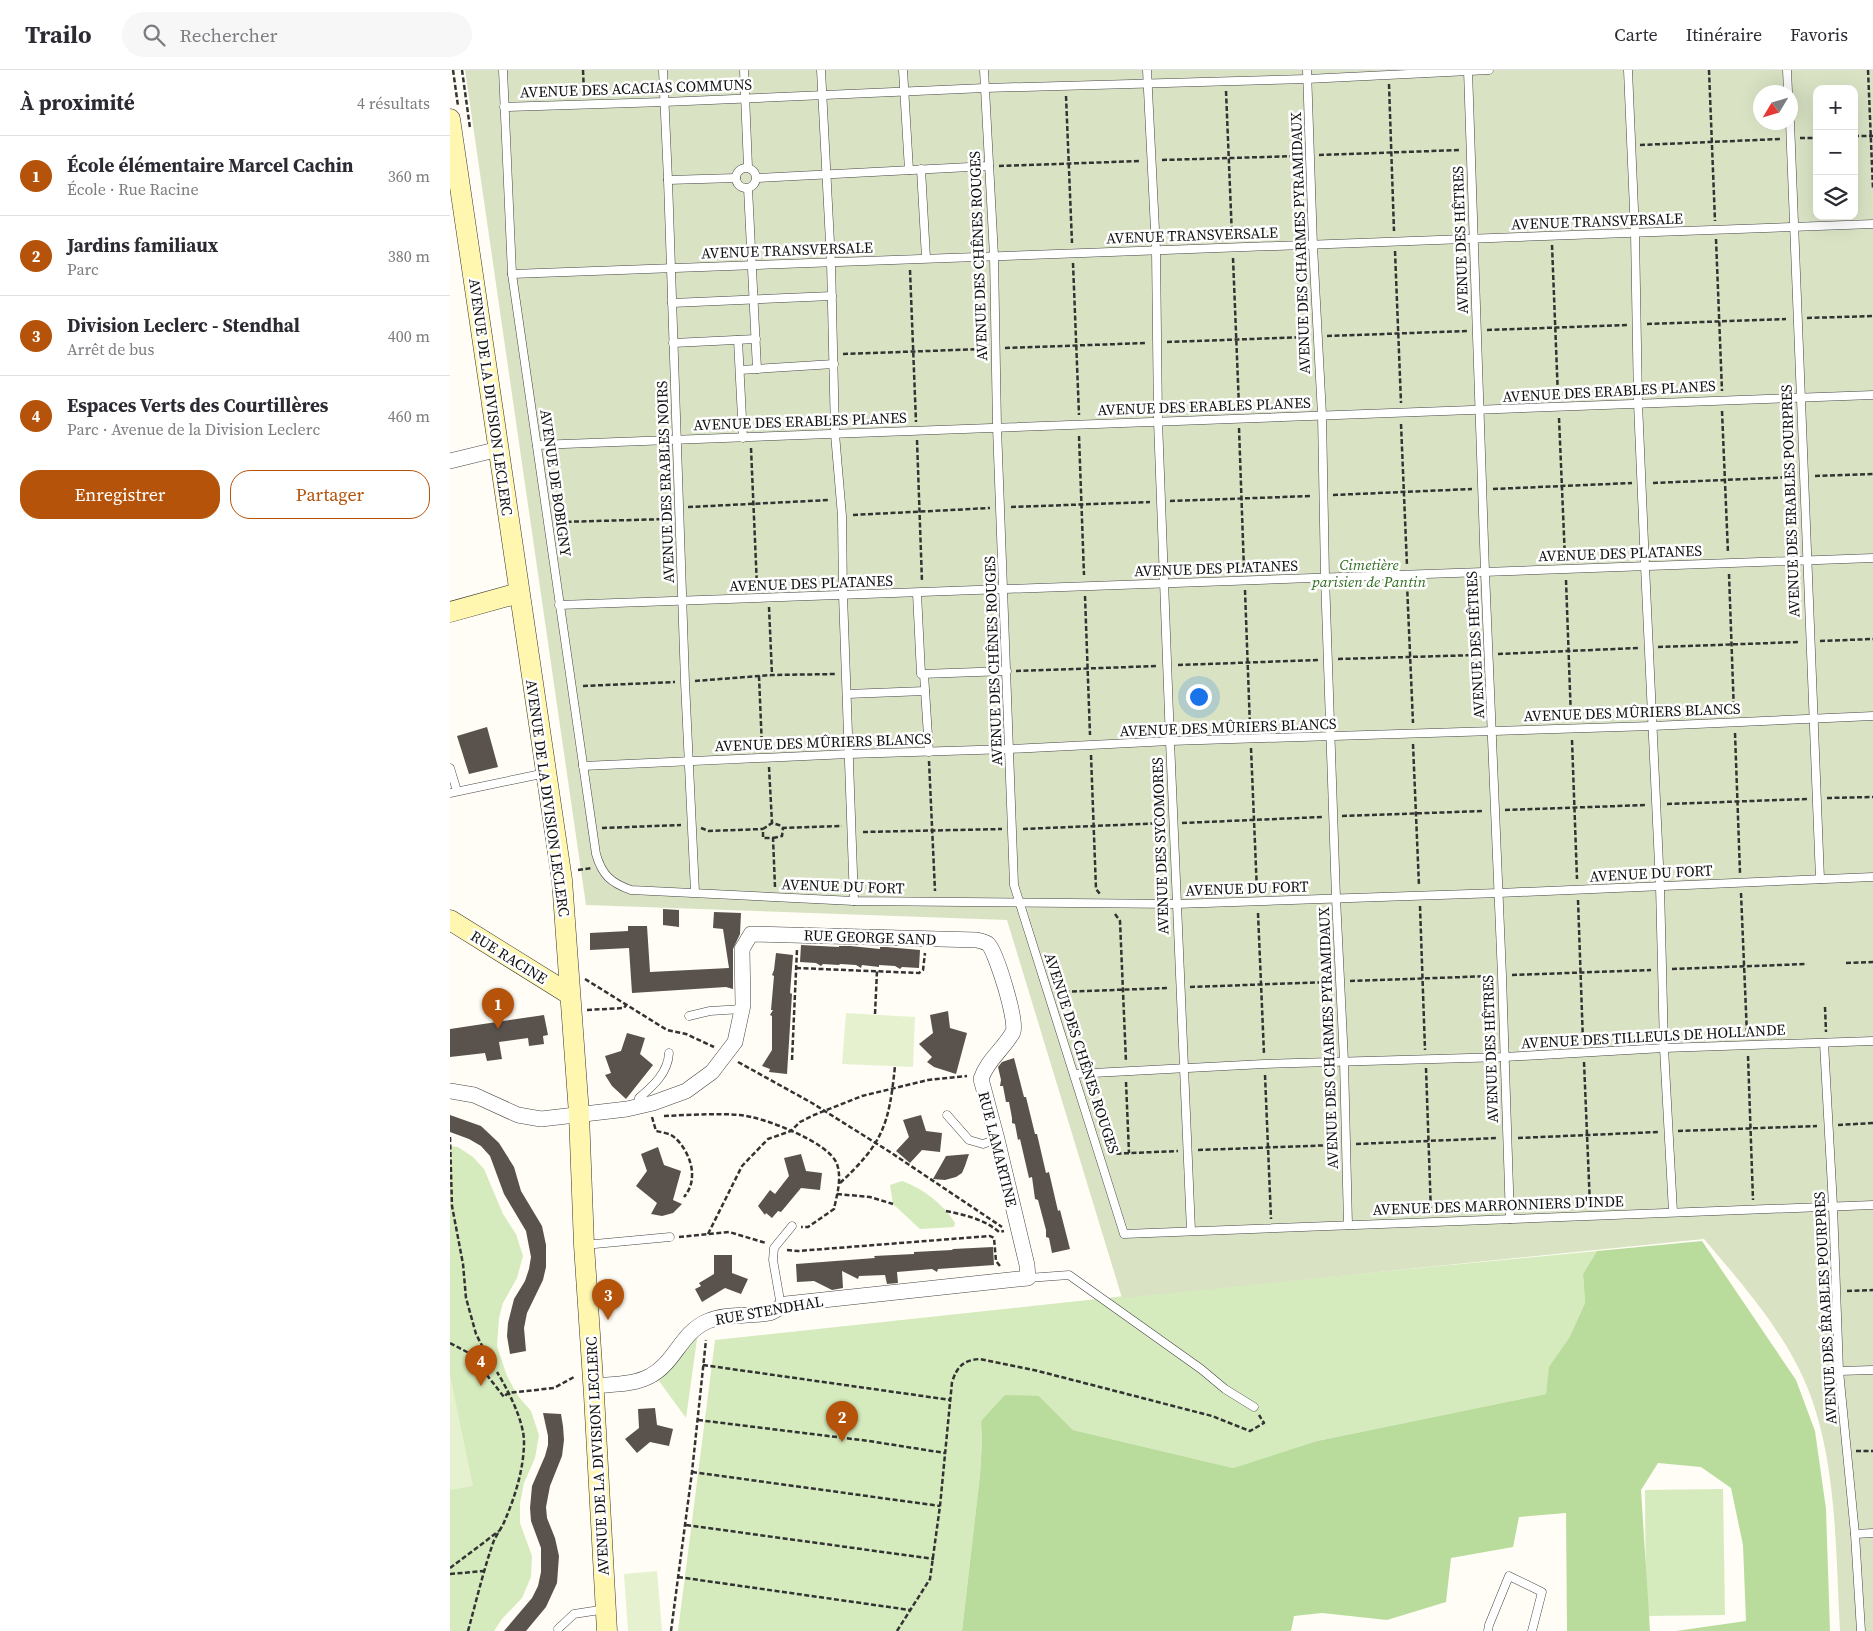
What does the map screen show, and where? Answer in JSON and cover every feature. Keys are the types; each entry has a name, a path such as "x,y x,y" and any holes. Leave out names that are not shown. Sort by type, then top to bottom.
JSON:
{"main road":[{"name":"AVENUE DE LA DIVISION LECLERC","path":"450,119 456,200 500,449 519,593 562,880 569,998 579,1114 584,1245 607,1631"},
{"path":"450,612 519,593"},
{"name":"RUE RACINE","path":"450,920 569,998"}],"street":[{"path":"450,461 500,449"},
{"name":"RUE GEORGE SAND","path":"742,1009 742,949 751,934 977,940 988,944"},
{"name":"RUE LAMARTINE","path":"988,944 995,956 1014,1018 1014,1030 983,1070 980,1079 997,1139 1027,1272"},
{"path":"450,1091 474,1095 518,1115 541,1119 643,1105 686,1091 712,1072 735,1042 742,1009"},
{"name":"RUE STENDHAL","path":"593,1386 640,1381 650,1376 669,1361 689,1334 708,1321 769,1313 781,1306 796,1303 1027,1272"}],"lane":[{"name":"AVENUE DE BOBIGNY","path":"503,70 512,274 559,605 600,867 605,875 622,886"},
{"name":"AVENUE DES ERABLES NOIRS","path":"662,70 668,180 694,892"},
{"path":"744,70 748,167"},
{"path":"821,70 831,262 836,434 842,516 854,901"},
{"path":"903,70 909,170"},
{"name":"AVENUE DES CHÊNES ROUGES","path":"984,70 994,256 997,427 1014,885 1124,1234"},
{"name":"AVENUE DES SYCOMORES","path":"1147,70 1156,250 1158,421 1179,988 1191,1231"},
{"name":"AVENUE DES HÊTRES","path":"1468,70 1510,1218"},
{"name":"AVENUE DES ACACIAS COMMUNS","path":"504,107 985,88 1226,81 1307,74 1388,74 1489,70"},
{"path":"1628,70 1635,233 1638,403 1660,886 1664,1048 1673,1212"},
{"path":"1788,70 1788,85"},
{"name":"AVENUE DES CHARMES PYRAMIDAUX","path":"1307,74 1313,246 1322,415 1325,578 1332,737 1336,898 1344,1061 1348,1225"},
{"name":"AVENUE DES ERABLES POURPRES","path":"1790,130 1795,227 1799,397 1820,879"},
{"path":"757,178 989,166"},
{"path":"748,167 754,171 757,178 754,184 748,188 741,186 736,178 741,169 748,167"},
{"path":"921,170 926,258"},
{"path":"668,180 736,178"},
{"path":"748,188 757,369"},
{"name":"AVENUE TRANSVERSALE","path":"512,274 1873,224"},
{"path":"672,303 832,296"},
{"path":"673,343 756,339"},
{"path":"738,340 747,437"},
{"path":"740,370 834,364"},
{"name":"AVENUE DES ERABLES PLANES","path":"536,445 1873,395"},
{"name":"AVENUE DES PLATANES","path":"559,605 1873,558"},
{"path":"917,593 921,674 924,674 928,752"},
{"path":"924,674 1007,671"},
{"path":"847,694 925,691"},
{"name":"AVENUE DES MÛRIERS BLANCS","path":"583,766 1170,741 1652,726 1873,716"},
{"path":"450,768 454,792 546,773"},
{"name":"AVENUE DU FORT","path":"622,886 631,890 854,901 1176,904 1499,894 1873,877"},
{"path":"688,1016 710,1011 742,1009"},
{"name":"AVENUE DES TILLEULS DE HOLLANDE","path":"1074,1074 1264,1064 1504,1057 1664,1048 1873,1041"},
{"name":"AVENUE DES ÉRABLES POURPRES","path":"1825,1043 1828,1125 1834,1206 1839,1371 1855,1534 1861,1631"},
{"path":"643,1105 639,1098 654,1085 662,1074 669,1062 669,1053"},
{"path":"947,1116 969,1140 983,1144 997,1139"},
{"name":"AVENUE DES MARRONNIERS D'INDE","path":"1124,1234 1873,1205"},
{"path":"781,1306 773,1260 774,1248 792,1226"},
{"path":"584,1245 670,1237"},
{"path":"1027,1272 1070,1275 1225,1389 1254,1407"},
{"path":"1839,1371 1873,1370"},
{"path":"1855,1534 1873,1533"},
{"path":"1488,1631 1509,1576 1542,1592 1532,1631"},
{"path":"558,1629 574,1614 606,1609"}],"path":[{"path":"582,70 584,105"},
{"path":"1709,70 1754,1209"},
{"path":"1868,70 1873,189"},
{"path":"1388,74 1432,1222"},
{"path":"1226,81 1247,663 1271,1228"},
{"path":"1066,86 1096,889 1120,920 1129,1153"},
{"path":"1858,136 1872,136"},
{"path":"1631,145 1813,138"},
{"path":"989,166 1470,150"},
{"path":"834,354 1873,316"},
{"path":"747,437 753,504 757,599"},
{"path":"842,516 1082,504 1873,474"},
{"path":"680,508 840,500"},
{"path":"548,523 680,518"},
{"path":"769,598 772,675"},
{"path":"1007,671 1732,645 1873,638"},
{"path":"571,686 846,673"},
{"path":"928,752 936,902"},
{"path":"593,828 692,824 709,830 763,829 772,823 783,828 782,836 764,838 763,829"},
{"path":"773,838 776,897"},
{"path":"792,1060 797,935"},
{"path":"796,968 919,973 923,970 926,939"},
{"path":"1846,963 1873,962"},
{"path":"1048,993 1807,964"},
{"path":"568,968 667,1030 686,1034 708,1043 725,1055 824,1110 1008,1231 999,1232 994,1238 996,1261 1004,1269 1027,1272"},
{"path":"875,1014 877,972"},
{"path":"569,998 581,1002 581,1010 624,1008 626,1005"},
{"path":"1824,1006 1825,1043"},
{"path":"840,1183 861,1163 876,1144 886,1122 893,1088 895,1066"},
{"path":"707,1235 742,1166 768,1139 791,1131 800,1122 824,1110 862,1096 928,1080 963,1075 980,1079"},
{"path":"643,1105 658,1116 742,1115 784,1127 811,1140 825,1150 836,1161 840,1183 834,1209 808,1227 792,1226"},
{"path":"643,1105 656,1131 670,1135 682,1144 693,1175 690,1189 684,1197"},
{"path":"1100,1154 1873,1123"},
{"path":"450,1137 452,1206 466,1298 476,1334 493,1366 485,1373"},
{"path":"837,1194 870,1197 893,1204"},
{"path":"946,1211 990,1224 999,1232"},
{"path":"670,1237 729,1232 761,1241 774,1248 798,1251 990,1236 994,1238"},
{"path":"1836,1291 1873,1290"},
{"path":"671,1631 686,1525 708,1321"},
{"path":"450,1343 467,1352 474,1363 476,1361 504,1397 508,1393 554,1388 574,1377"},
{"path":"897,1631 930,1579 940,1506 952,1382 956,1371 963,1363 980,1359 1038,1371 1212,1416 1250,1431 1264,1423 1254,1407"},
{"path":"702,1365 951,1400"},
{"path":"468,1631 494,1541 513,1500 524,1441 520,1422 497,1372"},
{"path":"698,1420 869,1441 945,1454"},
{"path":"1847,1452 1873,1450"},
{"path":"692,1472 940,1506"},
{"path":"686,1525 934,1559"},
{"path":"450,1568 500,1531"},
{"path":"450,1574 484,1571"},
{"path":"678,1577 910,1610"}],"green space":[{"name":"Cimetière parisien de Pantin","path":"465,70 1873,70 1873,1631 1840,1631 1835,1530 1828,1462 1821,1429 1811,1397 1798,1367 1778,1333 1755,1300 1704,1239 1122,1298 1007,920 586,905"},
{"path":"846,1013 915,1017 913,1067 842,1064"},
{"path":"450,1146 458,1147 473,1157 484,1169 503,1214 516,1234 523,1256 517,1278 503,1303 499,1318 497,1346 507,1376 518,1396 531,1411 539,1435 535,1458 524,1483 520,1503 520,1523 532,1556 531,1577 522,1598 502,1619 494,1631 450,1631"},
{"path":"902,1181 918,1188 939,1203 955,1223 954,1227 920,1229 893,1204 890,1185"},
{"path":"1702,1241 1796,1380 1815,1431 1826,1509 1830,1631 1676,1631 1746,1621 1743,1545 1731,1488 1701,1467 1658,1463 1641,1490 1650,1631 1567,1631 1566,1513 1519,1517 1513,1547 1451,1558 1446,1602 1387,1620 1322,1613 1294,1616 1291,1631 962,1631 980,1475 981,1421 1005,1395 1039,1396 1073,1430 1233,1468 1317,1441 1546,1394 1549,1367 1569,1338 1585,1303 1583,1274 1597,1251"},
{"path":"1597,1251 1583,1274 1585,1303 1569,1338 1550,1367 1546,1394 1317,1441 1233,1468 1073,1430 1039,1396 981,1421 980,1475 962,1631 678,1631 715,1340 1116,1297"},
{"path":"698,1332 686,1418 659,1381"},
{"path":"450,1375 473,1486 450,1490"},
{"path":"1723,1489 1725,1615 1646,1616 1645,1490"},
{"path":"657,1571 662,1631 628,1631 624,1574"}],"building":[{"path":"487,727 498,767 469,774 457,736"},
{"path":"663,909 679,910 679,927 663,925"},
{"path":"714,912 741,913 740,934 733,949 733,989 726,987 632,993 629,948 590,950 590,933 628,931 628,926 647,926 650,972 729,968 723,929 713,928"},
{"path":"801,945 880,949 880,947 886,947 920,950 919,968 902,967 900,969 895,966 862,965 861,968 856,965 840,964 823,964 821,966 816,963 800,962"},
{"path":"776,953 793,955 787,1074 769,1072 770,1069 762,1066 772,1050 772,1016 770,1015 773,1010 771,1010 774,976 772,975"},
{"path":"948,1011 950,1028 967,1033 956,1074 934,1067 927,1062 932,1057 919,1044 933,1033 930,1015"},
{"path":"544,1015 548,1035 543,1036 544,1044 529,1046 528,1038 499,1042 502,1059 487,1061 485,1053 450,1057 450,1029"},
{"path":"627,1033 645,1038 640,1054 653,1065 626,1099 612,1086 605,1075 611,1073 605,1056 621,1051"},
{"path":"1014,1058 1035,1134 1037,1134 1046,1173 1049,1172 1058,1211 1060,1210 1070,1249 1052,1253 1049,1238 1046,1237 1038,1200 1035,1199 1032,1177 1029,1178 1020,1139 1018,1140 1015,1124 1012,1123 1009,1102 1006,1102 1003,1086 1000,1086 1001,1080 998,1067 1002,1062"},
{"path":"450,1115 481,1126 499,1143 514,1167 521,1191 542,1226 546,1245 546,1267 543,1280 527,1313 524,1328 526,1351 510,1354 507,1336 514,1299 525,1281 529,1269 531,1257 526,1231 504,1194 490,1156 481,1146 450,1132"},
{"path":"921,1115 926,1131 942,1133 940,1152 922,1150 910,1163 896,1151 909,1137 903,1120"},
{"path":"658,1147 664,1165 681,1171 673,1200 682,1204 673,1213 662,1216 651,1214 657,1203 636,1186 647,1171 641,1154"},
{"path":"801,1154 806,1171 822,1173 820,1190 801,1188 781,1212 778,1211 772,1218 766,1213 765,1215 758,1206 770,1190 775,1194 789,1176 784,1158"},
{"path":"969,1154 962,1173 945,1180 933,1179 946,1156"},
{"path":"993,1247 994,1265 938,1269 937,1272 932,1269 897,1272 898,1283 887,1284 885,1275 859,1276 858,1279 842,1271 843,1288 832,1290 814,1281 797,1282 796,1264 875,1258 874,1256 914,1254 914,1252"},
{"path":"714,1255 732,1255 732,1273 748,1279 741,1294 725,1288 702,1302 695,1289 701,1286 699,1283 714,1274"},
{"path":"655,1408 657,1425 673,1429 669,1446 650,1442 637,1453 625,1439 639,1428 638,1409"},
{"path":"543,1413 561,1414 563,1426 562,1456 550,1486 546,1507 547,1518 555,1538 559,1556 557,1583 546,1607 526,1631 504,1631 532,1598 538,1586 541,1572 541,1548 531,1521 530,1508 532,1486 548,1445"}],"place":[{"name":"École élémentaire Marcel Cachin","path":"498,1029"},
{"name":"Division Leclerc - Stendhal","path":"608,1320"},
{"name":"Espaces Verts des Courtillères","path":"481,1386"},
{"name":"Jardins familiaux","path":"842,1442"}]}
